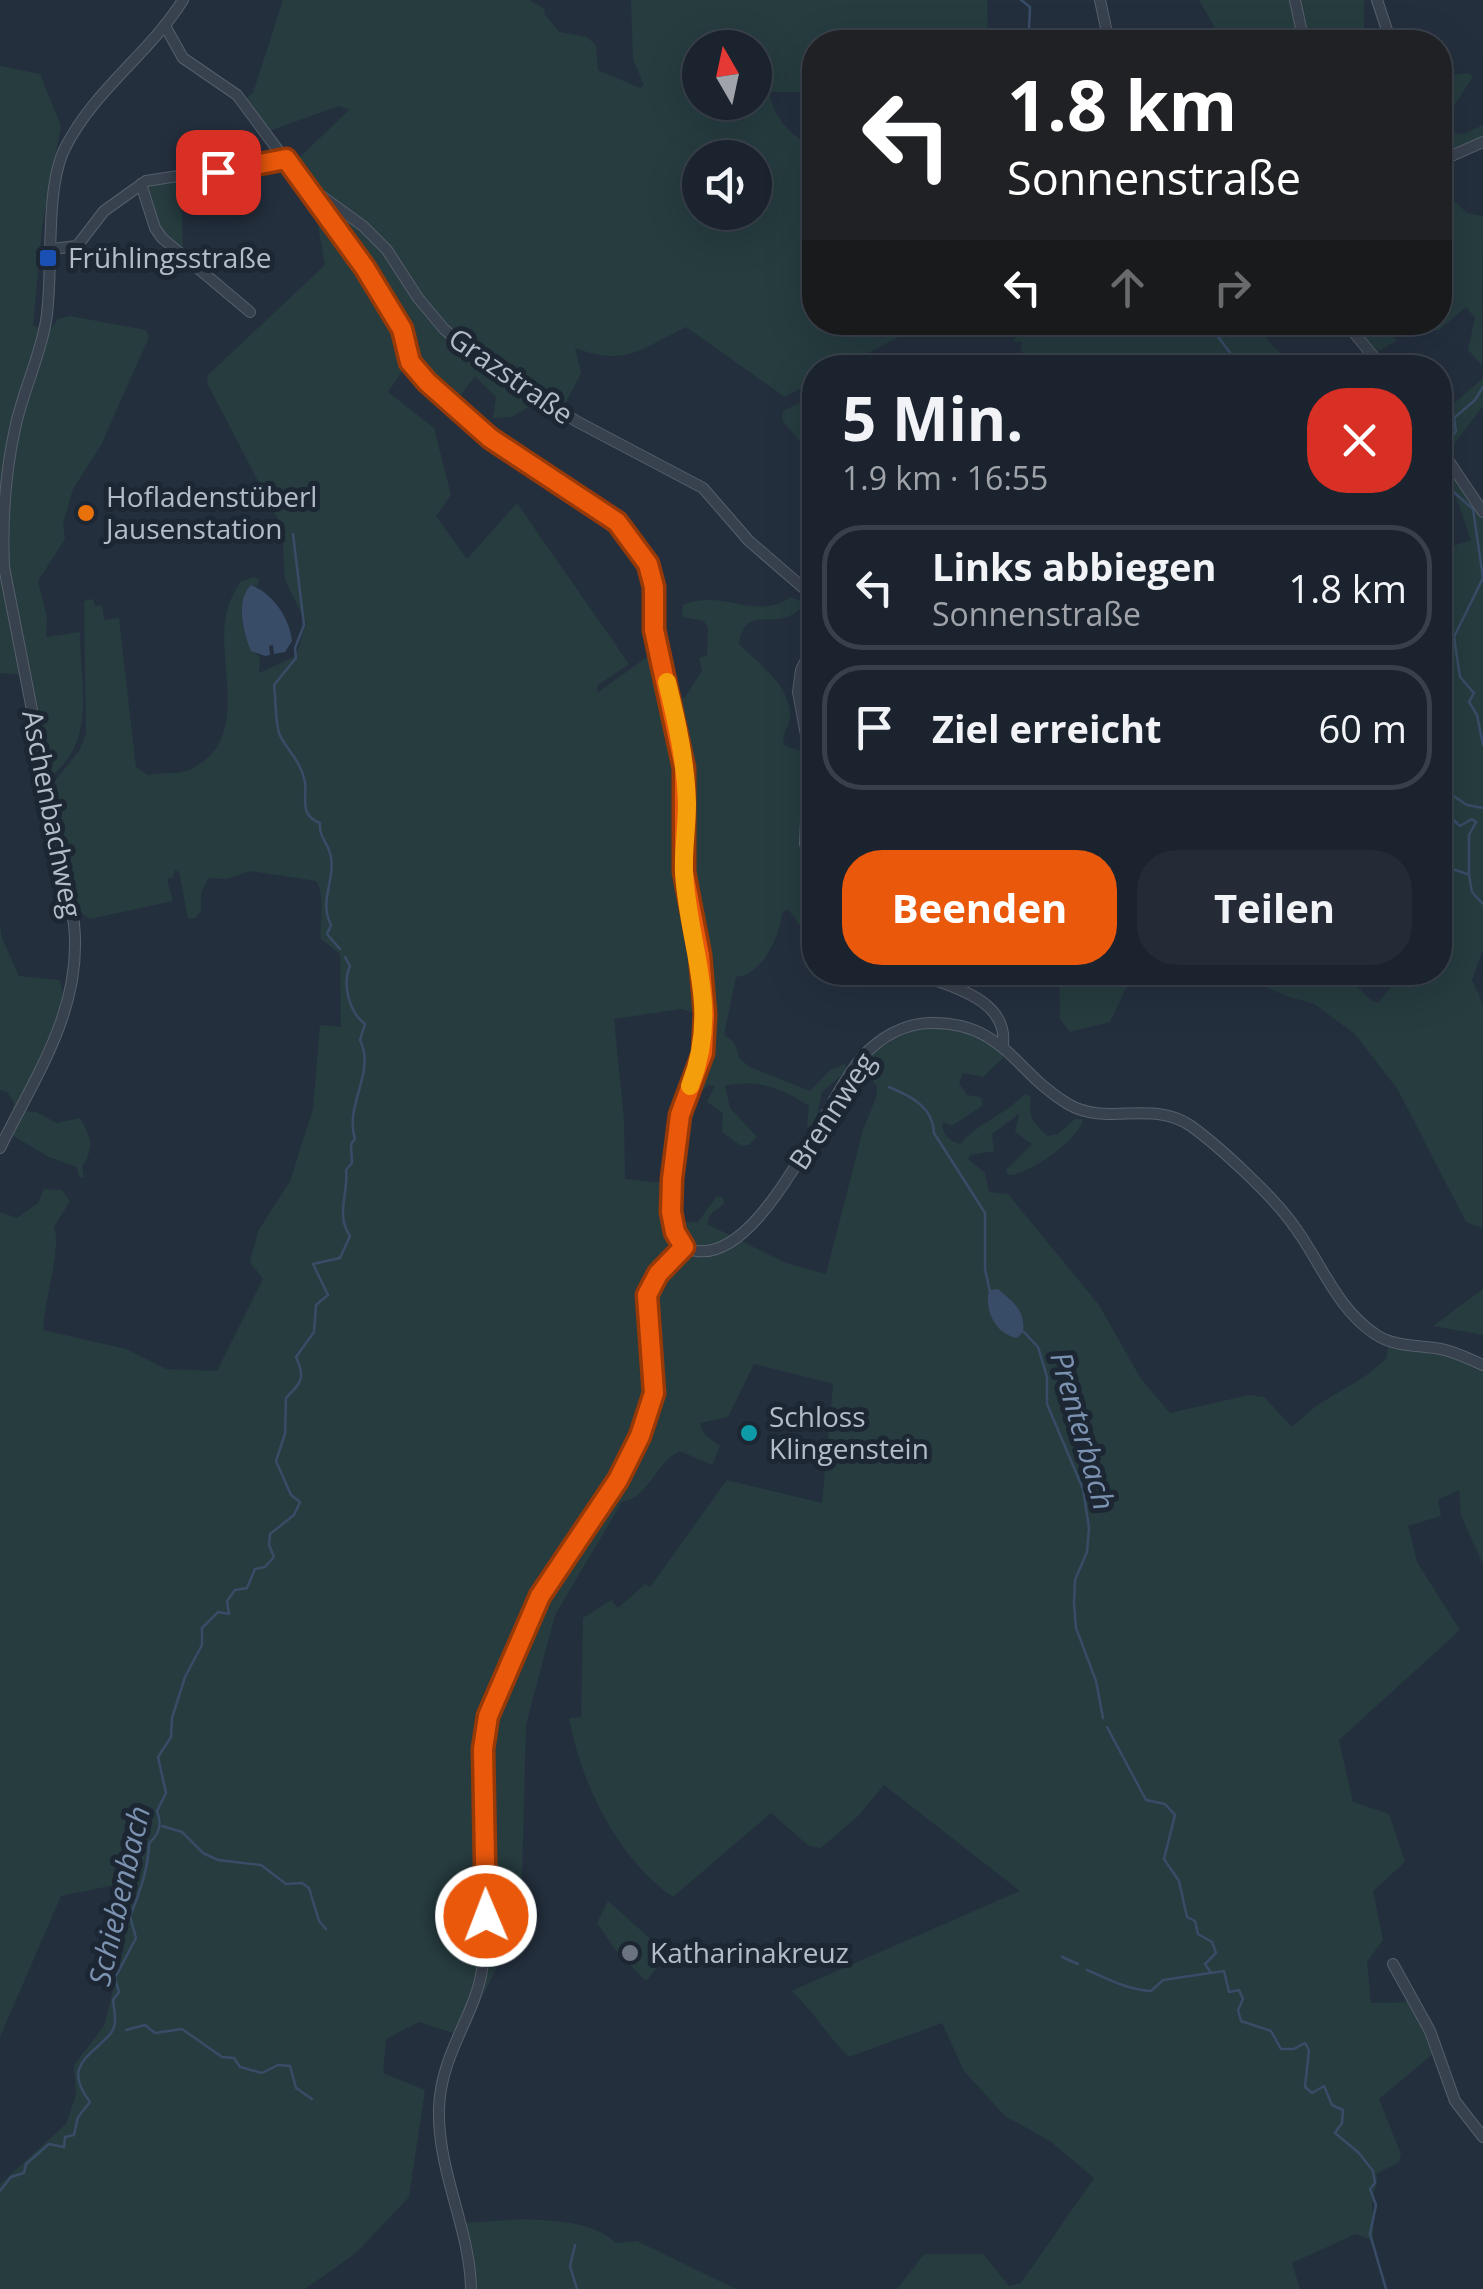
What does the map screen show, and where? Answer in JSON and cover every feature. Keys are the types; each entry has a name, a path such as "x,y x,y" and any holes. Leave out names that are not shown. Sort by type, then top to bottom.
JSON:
{"street":[{"name":"Aschenbachweg","path":"0,1148 62,1021 76,958 74,924 4,567 2,510 8,466 16,422 42,338 57,172 66,147 98,98 166,26 183,0"},
{"path":"1100,0 1106,30"},
{"path":"1295,0 1301,30"},
{"path":"1377,0 1387,30"},
{"name":"Grazstraße","path":"166,26 179,54 232,90 301,180 380,242 401,266 425,308 468,350 588,429 703,488 740,533 802,587"},
{"path":"1452,156 1483,142"},
{"path":"52,250 75,248 103,212 142,184 159,177 191,177 286,159"},
{"path":"301,180 365,268 402,329 410,362 427,382 490,438 617,522 648,564 654,587 654,630 684,768 684,872 700,955 705,1014 703,1053 680,1115 672,1179 671,1212 675,1232 684,1247 658,1274 647,1295 654,1393 640,1436 618,1480 540,1596 488,1716 483,1749 486,1916 482,1974 450,2051 439,2109 444,2162 468,2260 471,2289"},
{"path":"142,184 162,238 250,312"},
{"path":"123,198 146,199"},
{"path":"1357,335 1373,355"},
{"path":"1452,465 1483,510"},
{"path":"802,668 798,686 802,710"},
{"path":"942,985 985,1004 1000,1020 1003,1044 1058,1097 1075,1107 1095,1113 1158,1111 1190,1125 1287,1216 1327,1281 1369,1330 1384,1340 1442,1350 1483,1365"},
{"name":"Brennweg","path":"684,1247 694,1251 719,1248 741,1236 798,1162 848,1075 884,1038 909,1026 936,1023 962,1027 1003,1044"},
{"path":"1393,1964 1430,2031 1454,2101 1483,2136"}],"green space":[{"path":"283,0 529,0 545,9 559,32 587,37 596,45 598,70 640,88 644,85 633,59 631,0 987,0 988,30 802,30 802,92 772,92 772,30 682,30 682,120 772,120 772,102 785,126 802,140 802,335 903,335 864,355 802,355 802,388 785,397 686,327 621,356 575,348 581,373 564,406 549,395 512,417 493,418 496,397 475,376 456,402 411,359 388,392 434,428 451,495 436,516 467,559 517,503 629,664 598,685 597,693 654,652 664,704 685,697 702,671 699,658 707,655 708,628 704,621 682,617 683,605 712,600 764,606 791,597 800,601 801,608 791,615 748,624 739,644 785,694 790,715 784,745 802,752 802,929 791,913 782,913 768,953 754,970 736,977 724,1035 734,1042 740,1059 750,1067 810,1091 830,1070 845,1064 848,1070 822,1092 816,1122 807,1128 809,1106 789,1094 759,1085 725,1086 730,1108 757,1137 749,1145 741,1146 722,1132 723,1113 707,1102 715,1086 708,1085 693,1104 687,1129 681,1181 685,1222 698,1222 717,1196 723,1198 724,1204 710,1215 707,1224 786,1263 826,1274 863,1130 877,1095 877,1086 859,1066 878,1050 913,1031 948,1028 1008,1053 983,1077 963,1073 959,1083 967,1095 981,1097 983,1105 952,1126 943,1122 952,1141 960,1144 1025,1094 1031,1097 1033,1119 1048,1136 1058,1134 1075,1119 1083,1119 1064,1145 1017,1174 1008,1175 1006,1170 1032,1144 1015,1132 1019,1114 992,1134 994,1151 970,1155 968,1159 985,1173 989,1192 1008,1194 1099,1305 1141,1379 1170,1413 1249,1395 1264,1397 1292,1427 1387,1358 1388,1344 1442,1352 1483,1368 1483,1564 1461,1516 1459,1490 1438,1500 1441,1516 1408,1526 1417,1562 1460,1630 1339,1740 1353,1802 1389,1814 1405,1862 1373,1891 1383,1940 1367,1962 1371,2003 1413,2002 1434,2053 1379,2099 1401,2154 1399,2162 1376,2174 1372,2240 1356,2234 1292,2263 1300,2289 897,2289 924,2254 983,2254 1009,2286 1021,2283 1094,2178 1050,2141 1005,2116 964,2071 942,2023 849,2057 791,1991 1020,1891 884,1785 858,1816 821,1848 809,1846 771,1813 673,1897 635,1862 604,1817 582,1768 569,1718 581,1717 583,1618 611,1600 618,1608 645,1584 650,1587 727,1480 822,1503 833,1384 754,1364 728,1417 700,1423 704,1434 720,1446 712,1465 680,1451 639,1494 622,1502 555,1615 526,1725 521,1920 462,2036 419,2022 386,2039 383,2073 425,2090 409,2197 356,2253 305,2289 0,2289 0,2184 66,2124 76,2095 74,2065 104,2026 123,1952 129,1892 134,1881 61,1896 0,2037 0,1212 17,1218 38,1203 44,1189 62,1190 70,1201 54,1227 56,1247 43,1330 126,1349 166,1369 217,1371 263,1279 250,1262 258,1231 290,1181 313,1109 320,1025 341,1027 340,954 321,939 321,901 316,881 250,871 227,879 208,878 201,894 201,911 188,919 179,872 175,870 173,878 167,879 173,901 90,919 76,910 51,786 79,751 86,734 84,601 93,599 95,606 102,605 104,620 119,618 136,767 148,775 193,768 211,754 222,737 228,696 224,630 228,607 240,582 259,579 258,586 251,585 246,592 242,623 248,643 260,657 259,673 296,656 306,623 285,580 282,527 207,383 208,375 325,265 314,203 296,168 300,157 349,110 339,106 269,131 246,98 253,93","holes":["682,1009 696,1014 698,1047 674,1116 664,1183 625,1179 624,1120 614,1019"]},
{"path":"1199,0 1292,0 1299,30 1216,30"},
{"path":"1297,0 1364,0 1364,30 1304,30"},
{"path":"0,66 40,74 61,126 42,227 33,326 51,329 58,319 70,316 146,330 149,337 101,445 73,489 63,524 65,539 38,581 47,618 46,637 80,632 80,729 75,746 51,776 47,773 28,675 0,673"},
{"path":"1469,73 1473,77 1452,108 1452,76"},
{"path":"1483,125 1483,139 1452,153 1452,132 1464,134"},
{"path":"181,178 183,252 159,231 143,185"},
{"path":"1452,199 1467,213 1483,216 1482,365 1468,350 1475,318 1466,307 1452,319"},
{"path":"1017,335 1265,335 1287,355 1024,355 1022,342 1013,341"},
{"path":"1360,335 1393,335 1396,341 1376,353"},
{"path":"1483,378 1483,406 1452,447 1452,407"},
{"path":"802,402 802,444 782,420 783,411"},
{"path":"1452,471 1483,518 1483,949 1472,980 1483,1004 1482,1228 1466,1222 1398,1090 1355,1034 1314,1004 1261,985 1355,985 1378,1003 1392,985 1452,985 1452,546 1471,540 1455,495"},
{"path":"0,923 2,938 19,976 59,980 62,993 57,1024 20,1102 26,1111 57,1123 80,1118 90,1142 82,1166 84,1178 79,1177 77,1167 49,1157 10,1134 14,1102 7,1092 0,1090"},
{"path":"1059,985 1128,985 1110,1022 1070,1032 1060,1019"},
{"path":"1483,1289 1483,1335 1433,1326"},
{"path":"608,1901 655,1943 659,1965 646,1981 618,1953 597,1923"},
{"path":"524,2219 585,2226 616,2243 637,2241 736,2289 473,2289 461,2223"}],"water":[{"path":"251,585 273,600 284,615 292,641 285,652 274,654 273,645 269,646 270,655 251,651 242,608"},
{"path":"998,1289 1020,1313 1023,1332 1017,1338 1003,1332 990,1313 989,1290"}],"waterway":[{"path":"1021,0 1030,7 1030,30"},
{"path":"1217,335 1233,355"},
{"path":"1452,436 1456,431 1454,418 1475,400 1483,387"},
{"path":"1452,491 1473,509 1483,578 1454,637 1460,677 1474,693 1469,702 1477,715 1483,745"},
{"name":"Schiebenbach","path":"293,534 304,625 295,648 296,658 274,685 277,722 281,738 303,774 309,816 320,823 330,853 326,907 331,925 327,934 340,949"},
{"path":"1452,795 1467,805 1483,808"},
{"path":"1452,818 1460,826 1472,819 1476,822 1469,835 1469,875 1472,892 1483,904"},
{"path":"1452,869 1467,874"},
{"name":"Schiebenbach","path":"0,2191 11,2177 24,2173 26,2164 49,2144 64,2147 65,2137 74,2135 78,2117 90,2102 78,2079 79,2070 114,2025 113,2000 119,1992 115,1978 136,1938 130,1916 143,1880 149,1843 159,1828 157,1811 166,1793 158,1757 171,1737 172,1718 185,1677 202,1645 202,1628 218,1612 229,1614 227,1601 235,1590 247,1588 255,1569 265,1567 274,1557 270,1534 294,1515 300,1502 291,1495 276,1461 285,1434 286,1398 300,1380 296,1357 314,1332 316,1305 328,1295 313,1264 340,1258 350,1236 343,1212 346,1170 352,1163 351,1144 355,1139 353,1114 363,1077 364,1052 360,1040 365,1024 348,997 350,966 345,957"},
{"name":"Prenterbach","path":"889,1087 925,1109 934,1133 985,1213 985,1269 990,1292"},
{"name":"Prenterbach","path":"1024,1332 1038,1347 1047,1377 1047,1404 1083,1489 1089,1528 1087,1552 1075,1580 1076,1628 1096,1681 1103,1718"},
{"name":"Prenterbach","path":"1107,1727 1146,1800 1165,1804 1175,1815 1164,1859 1179,1881 1187,1917 1195,1921 1198,1934 1212,1942 1216,1953 1205,1964 1211,1973 1224,1971 1229,1992 1239,1990 1243,1999 1238,2010 1241,2021 1271,2031 1281,2049 1294,2049 1305,2043 1309,2050 1305,2087 1312,2093 1324,2086 1332,2105 1343,2110 1342,2123 1335,2133 1373,2171 1375,2183 1370,2189 1376,2205 1370,2234 1386,2289"},
{"path":"162,1826 182,1832 203,1853 218,1860 261,1865 286,1884 302,1883 309,1888 319,1921 326,1929"},
{"path":"1062,1957 1078,1964"},
{"path":"1087,1970 1126,1986 1151,1991 1163,1980 1210,1973"},
{"path":"126,2030 145,2025 155,2033 182,2029 222,2057 234,2058 240,2067 262,2073 278,2065 290,2066 296,2088 312,2099"},
{"path":"575,2245 570,2266 577,2289"}],"slow traffic":[{"path":"667,682 686,779 684,872 700,955 705,1014 703,1053 690,1086"}],"place":[{"name":"Frühlingsstraße","path":"48,258"},
{"name":"Hofladenstüberl Jausenstation","path":"86,513"},
{"name":"Schloss Klingenstein","path":"749,1433"},
{"name":"Katharinakreuz","path":"630,1953"}],"route":[{"path":"218,172 286,159 365,268 385,307 402,329 410,362 427,382 490,438 604,512 629,534 653,580 654,630 684,768 684,872 700,955 705,1041 680,1115 672,1179 671,1212 675,1232 684,1247 658,1274 647,1295 654,1393 640,1436 618,1480 566,1551 540,1596 488,1716 483,1749 486,1916"}]}
